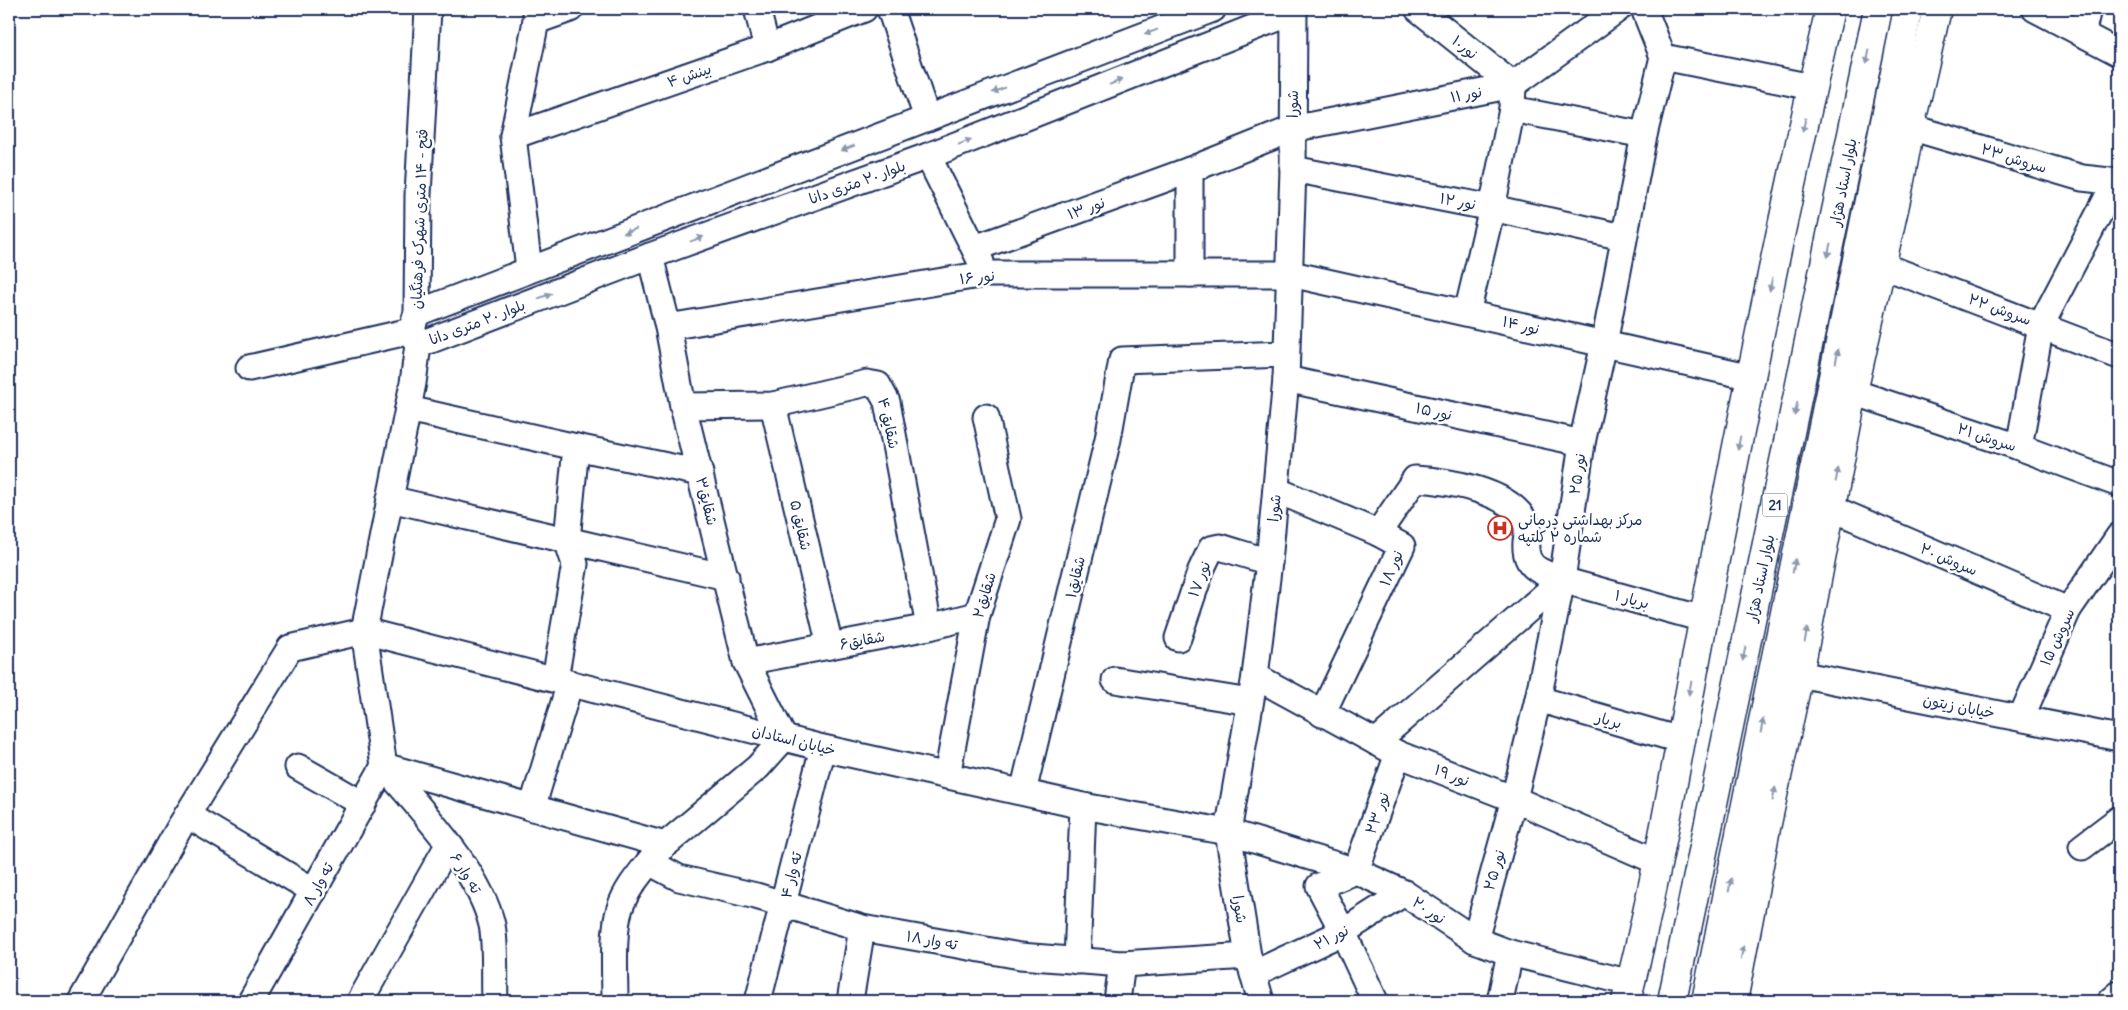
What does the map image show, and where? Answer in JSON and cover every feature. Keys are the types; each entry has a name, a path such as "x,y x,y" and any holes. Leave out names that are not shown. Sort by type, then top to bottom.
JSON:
{"main road":[{"path":"1629,992 1752,377 1830,9"},
{"name":"بلوار استاد هژار","path":"1672,1001 1878,9"},
{"name":"بلوار استاد هژار","path":"1706,1001 1908,9"},
{"path":"1733,1001 1799,674 1853,392 1937,9"},
{"path":"1894,78 1898,186"}],"street":[{"name":"فتح - ۱۴ متری شهرک فرهنگیان","path":"384,766 364,632 408,409 415,329 418,195 428,9"},
{"path":"529,269 512,136 536,15 570,9"},
{"path":"757,9 767,48"},
{"name":"بینش ۴","path":"512,136 767,48 864,9"},
{"path":"890,9 927,118"},
{"name":"بلوار ۲۰ متری دانا","path":"415,329 529,269 1213,9"},
{"name":"نور۱۰","path":"1418,9 1512,97"},
{"name":"نور ۱۱","path":"1292,129 1512,97 1618,9"},
{"path":"1644,9 1663,57 1812,87"},
{"path":"2035,9 2082,34 2115,42"},
{"path":"2082,34 2088,9"},
{"name":"بلوار ۲۰ متری دانا","path":"415,329 650,256 928,156 1293,10"},
{"name":"شورا","path":"1262,1001 1250,965 1228,832 1255,676 1269,562 1286,379 1293,169 1293,10"},
{"name":"نور ۲۵","path":"1475,940 1514,799 1538,699 1562,580 1582,443 1604,344 1644,135 1663,57"},
{"path":"1467,313 1492,208 1512,97 1644,135"},
{"name":"سروش ۲۳","path":"1910,127 2082,178 2117,182"},
{"name":"نور ۱۳","path":"975,248 1190,170 1292,129"},
{"path":"928,156 975,248 986,274"},
{"name":"نور ۱۲","path":"1293,169 1492,208 1623,237"},
{"path":"1190,170 1190,274"},
{"path":"2019,447 2041,325 2117,182"},
{"name":"شقایق۳","path":"650,256 668,328 683,406 746,662 784,738"},
{"name":"سروش ۲۲","path":"1881,265 2119,356"},
{"name":"نور ۱۶","path":"668,328 986,274 1291,274"},
{"name":"نور ۱۴","path":"1291,274 1752,377"},
{"path":"249,368 415,329"},
{"name":"شقایق۱","path":"1023,792 1108,439 1122,360 1286,354"},
{"name":"نور ۱۵","path":"1286,379 1582,443"},
{"name":"شقایق ۴","path":"683,406 773,405 867,383 878,384 887,402 929,627"},
{"name":"سروش ۲۱","path":"1853,392 2019,447 2119,484"},
{"name":"شقایق ۵","path":"773,405 830,646"},
{"path":"408,409 576,448 700,473"},
{"name":"شقایق۲","path":"947,776 978,615 1008,520 986,417"},
{"path":"532,808 563,681 575,564 567,540 576,448"},
{"name":"بریار ۱","path":"1378,533 1415,479 1445,481 1483,492 1510,505 1521,514 1527,526 1525,553 1531,566 1562,580 1703,619"},
{"name":"نور ۱۸","path":"1276,490 1378,533 1402,546 1322,714"},
{"path":"390,499 726,576"},
{"name":"سروش ۲۰","path":"1831,508 2068,610"},
{"name":"سروش ۱۵","path":"2021,718 2068,610 2111,560 2119,536"},
{"name":"نور ۱۷","path":"1178,638 1201,570 1211,550 1220,547 1269,562"},
{"path":"1376,742 1562,580"},
{"name":"شقایق۶","path":"746,662 929,627 978,615"},
{"path":"81,1001 187,815 290,648 364,632"},
{"name":"خیابان استادان","path":"364,632 823,748 1083,806 1228,832"},
{"name":"خیابان زیتون","path":"1799,674 2119,738"},
{"name":"نور ۱۹","path":"1255,676 1398,754 1514,799 1656,861"},
{"path":"1115,680 1250,702"},
{"name":"بریار","path":"1538,699 1680,740"},
{"path":"618,1000 617,922 620,908 632,883 657,854 758,767 784,738"},
{"name":"ته وار ۴","path":"758,1001 823,748"},
{"name":"نور ۲۳","path":"1356,872 1398,754"},
{"name":"ته وار ۸","path":"261,998 314,891 384,766"},
{"name":"ته وار ۱۸","path":"384,766 532,808 657,854 680,878 756,896 862,928 1020,956 1122,964 1250,965"},
{"name":"ته وار ۶","path":"384,766 461,861 486,907 492,927 494,1001"},
{"path":"298,767 362,804"},
{"path":"1077,961 1083,806"},
{"path":"187,815 314,891"},
{"path":"2082,847 2119,819"},
{"name":"نور ۲۰","path":"1228,832 1356,872 1404,893 1475,940 1629,992"},
{"path":"360,1001 448,845"},
{"path":"1356,872 1319,886 1375,1001"},
{"name":"نور ۲۱","path":"1250,965 1343,932 1404,893"},
{"path":"850,1001 862,928"},
{"path":"1500,1001 1510,952"},
{"path":"1117,1001 1122,964"},
{"path":"2112,1001 2119,994"}],"place":[{"name":"مرکز بهداشتی درمانی شماره ۲ کلتپه","path":"1500,528"}]}
